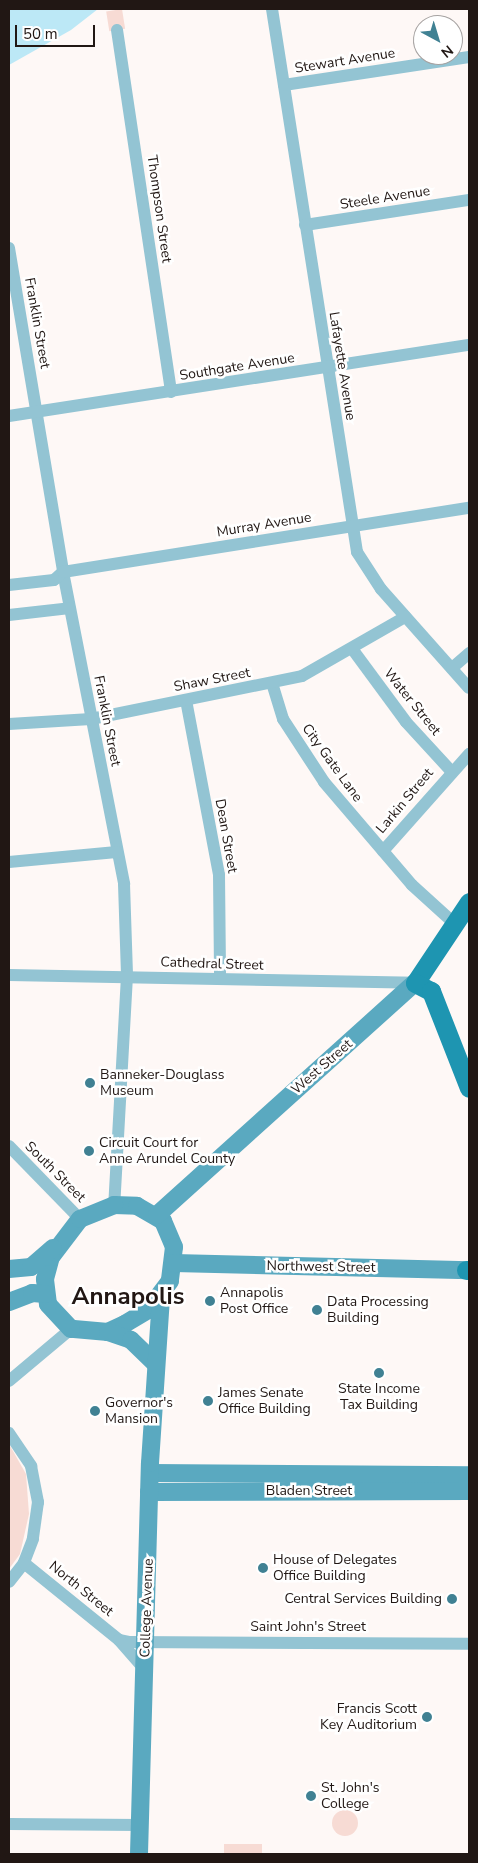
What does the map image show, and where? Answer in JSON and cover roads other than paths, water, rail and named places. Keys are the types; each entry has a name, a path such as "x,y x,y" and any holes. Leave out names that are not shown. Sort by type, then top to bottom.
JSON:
{"main road":[{"name":"West Street","path":"157,1215 415,983 469,902"},
{"path":"415,983 431,991 469,1088"},
{"path":"9,1269 31,1267 55,1246 80,1219 114,1205 137,1206 157,1215 171,1234 174,1263 161,1296 136,1318 108,1332"},
{"path":"55,1246 48,1265 45,1294 53,1312 71,1329 108,1332 131,1340 155,1363"},
{"name":"Northwest Street","path":"174,1263 468,1270"},
{"path":"9,1302 28,1294 45,1294"},
{"name":"College Avenue","path":"139,1854 144,1669 147,1642 149,1492 155,1363 161,1296"},
{"name":"Bladen Street","path":"150,1473 469,1474"},
{"name":"Bladen Street","path":"149,1492 469,1491"}],"street":[{"name":"Lafayette Avenue","path":"272,9 352,526 363,565 405,617 469,688"},
{"name":"Thompson Street","path":"118,30 171,392"},
{"name":"Stewart Avenue","path":"284,85 469,57"},
{"name":"Steele Avenue","path":"305,225 469,200"},
{"name":"Franklin Street","path":"9,248 10,266 37,412 63,572 127,912 127,976 114,1205"},
{"name":"Southgate Avenue","path":"9,416 469,345"},
{"name":"Murray Avenue","path":"9,585 54,580 63,572 469,508"},
{"path":"9,614 70,608"},
{"name":"Shaw Street","path":"9,724 91,719 272,683 318,670 405,617"},
{"name":"Water Street","path":"353,650 406,722 451,771"},
{"path":"452,668 469,653"},
{"name":"City Gate Lane","path":"272,683 283,719 313,766 383,851 455,924"},
{"name":"Dean Street","path":"186,700 219,875 220,979"},
{"name":"Larkin Street","path":"383,851 451,771 469,754"},
{"path":"9,862 117,852"},
{"name":"Cathedral Street","path":"9,975 415,983"},
{"name":"South Street","path":"9,1146 80,1219"},
{"path":"9,1381 71,1329"},
{"path":"9,1433 31,1466 38,1496 37,1521 24,1562 9,1582"},
{"name":"North Street","path":"24,1562 118,1640 144,1669"},
{"path":"118,1640 147,1642"},
{"name":"Saint John's Street","path":"147,1642 469,1644"},
{"path":"9,1824 140,1825"}],"water":[{"path":"9,9 98,9 71,30 9,65"}],"place":[{"name":"Banneker-Douglass Museum","path":"90,1083"},
{"name":"Circuit Court for Anne Arundel County","path":"89,1151"},
{"name":"Annapolis Post Office","path":"210,1301"},
{"name":"Data Processing Building","path":"317,1310"},
{"name":"State Income Tax Building","path":"379,1373"},
{"name":"James Senate Office Building","path":"208,1401"},
{"name":"Governor's Mansion","path":"95,1411"},
{"name":"House of Delegates Office Building","path":"263,1568"},
{"name":"Central Services Building","path":"452,1599"},
{"name":"Francis Scott Key Auditorium","path":"427,1717"},
{"name":"St. John's College","path":"311,1796"}],"district":[{"name":"Annapolis","path":"128,1297"}]}
